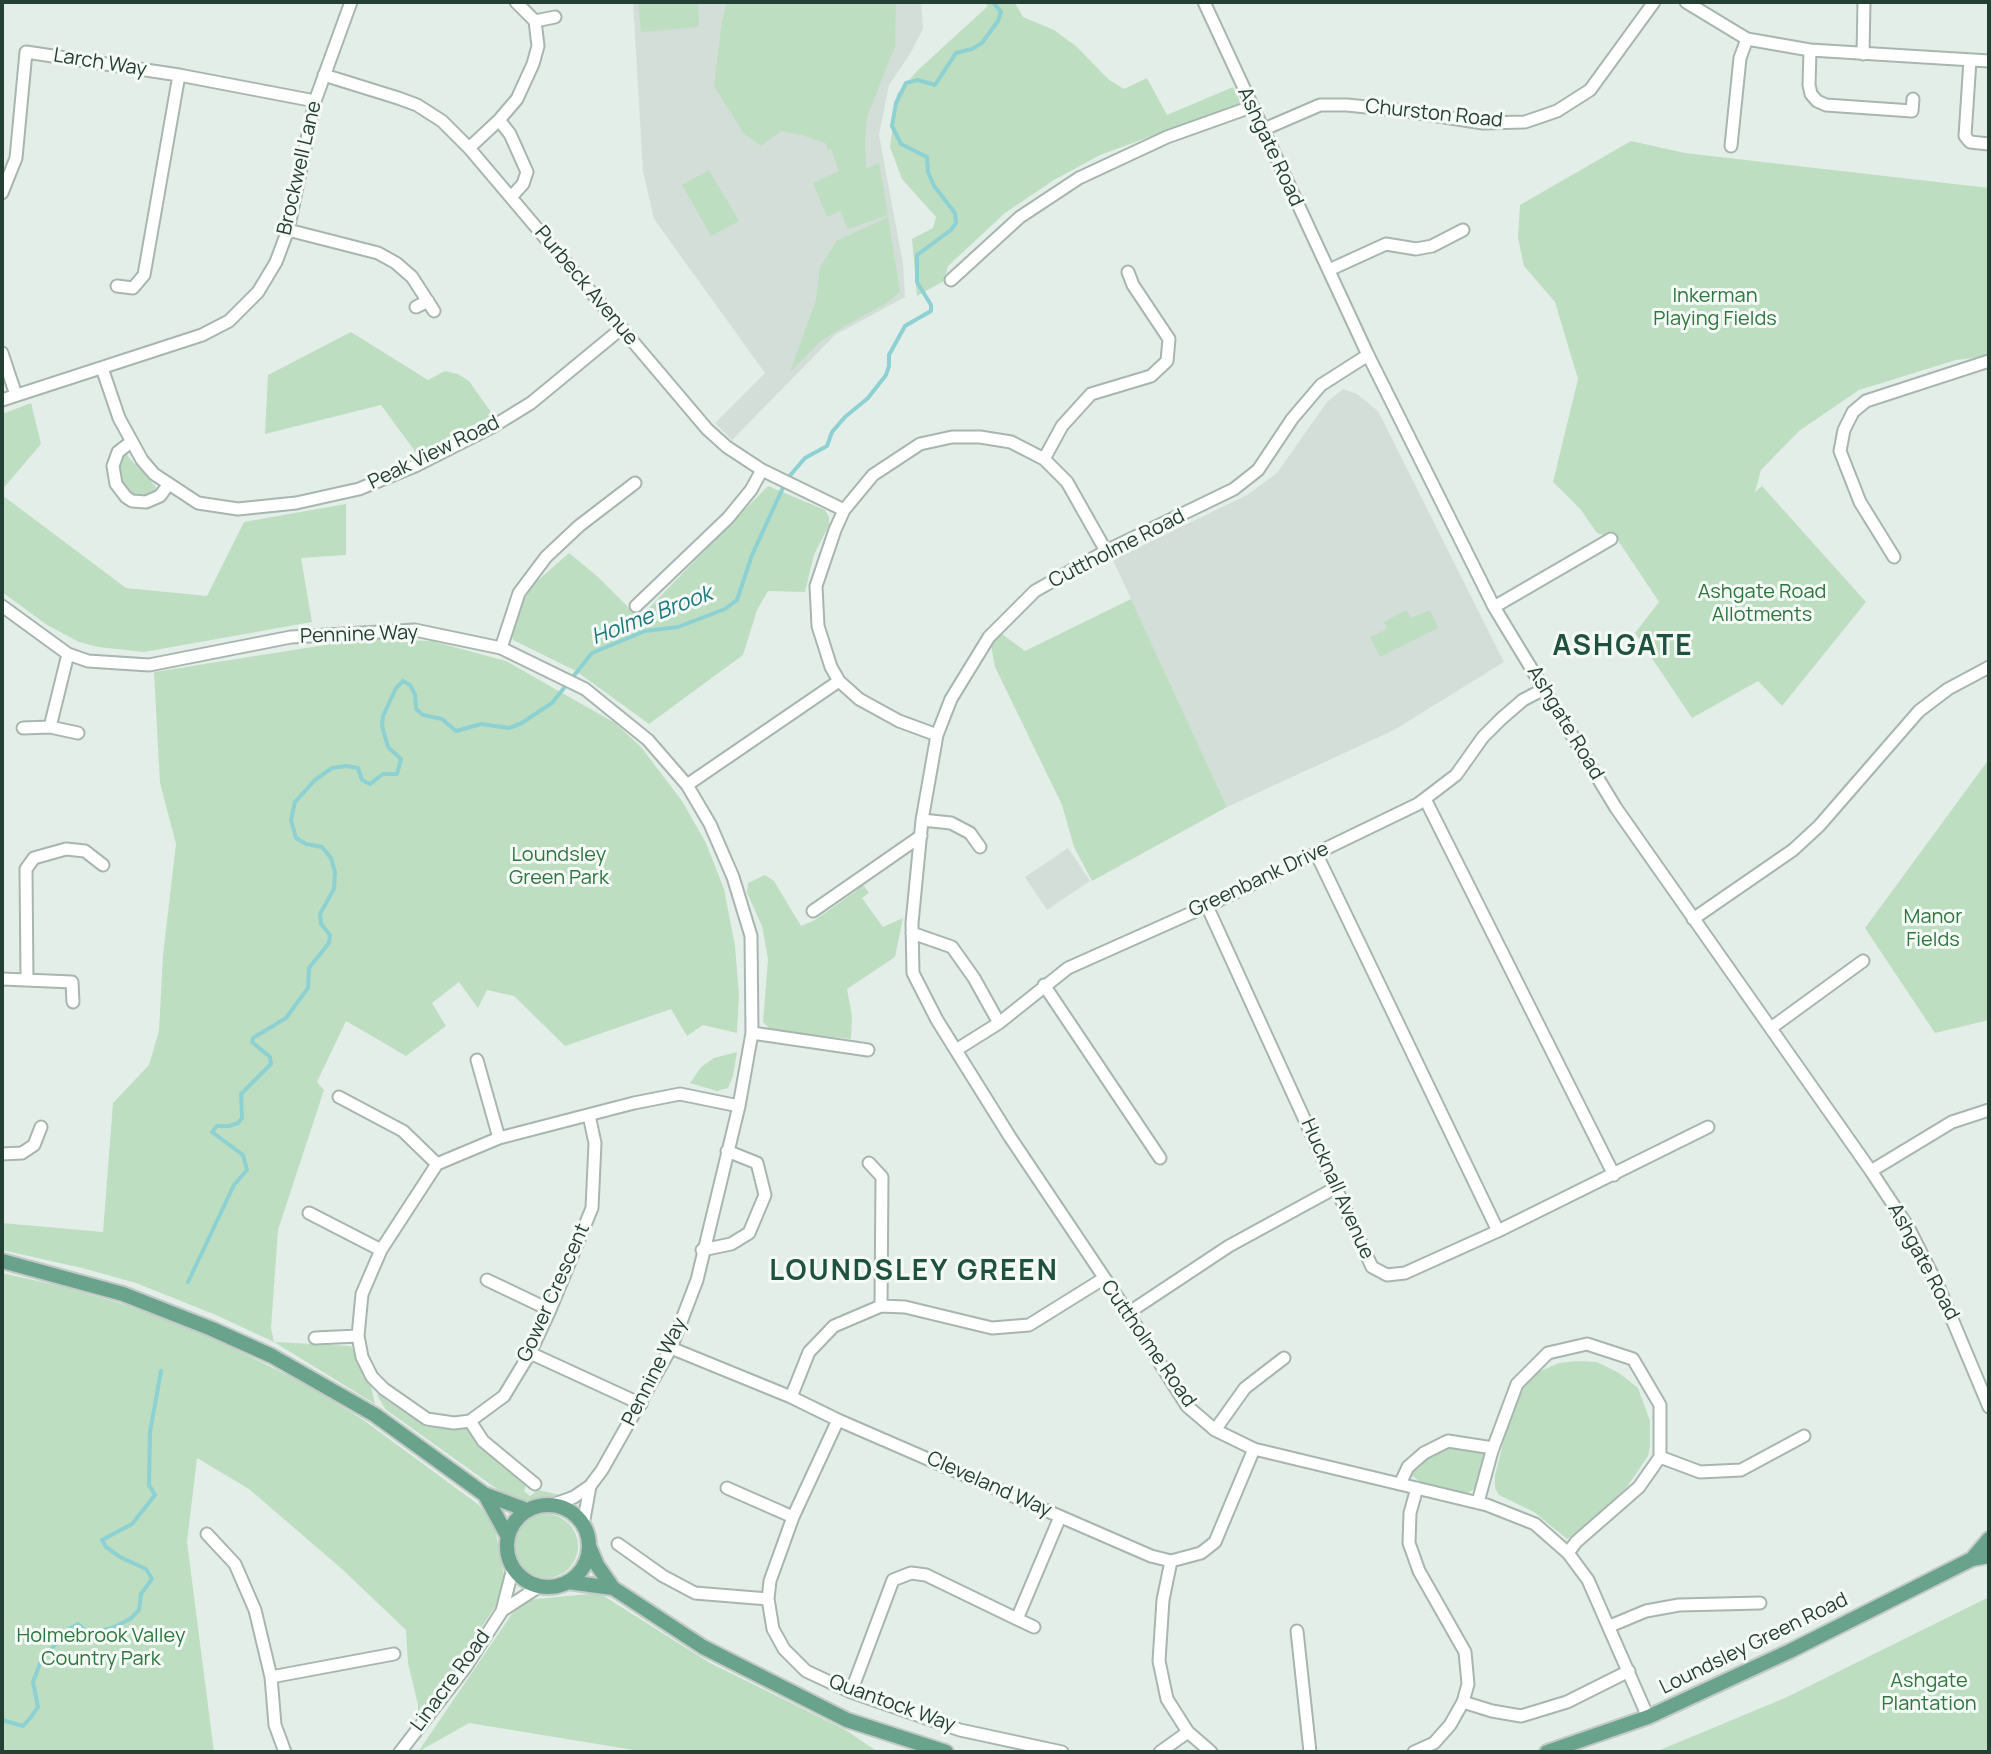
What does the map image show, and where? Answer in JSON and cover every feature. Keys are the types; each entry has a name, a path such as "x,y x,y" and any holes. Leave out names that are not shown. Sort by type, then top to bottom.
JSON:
{"main road":[{"path":"2,1261 123,1294 205,1326 312,1377 375,1415 484,1494 527,1510 552,1505 567,1509 583,1525 597,1565 613,1588 703,1647 847,1720 946,1752"},
{"path":"484,1494 508,1537"},
{"path":"527,1510 515,1522 508,1537 508,1553 513,1568 522,1578 540,1586 555,1587 568,1582 586,1563 589,1546"},
{"name":"Loundsley Green Road","path":"1972,1559 1989,1539"},
{"name":"Loundsley Green Road","path":"1547,1752 1648,1717 1790,1651 1972,1559 1989,1556"},
{"path":"568,1582 613,1588"}],"street":[{"name":"Brockwell Lane","path":"2,400 202,335 229,321 258,292 276,262 288,230 315,101 351,2"},
{"path":"469,148 517,99 529,74 538,46 535,21 516,2"},
{"name":"Ashgate Road","path":"1204,2 1368,355 1494,607 1616,808 1908,1227 1939,1288 1989,1407"},
{"name":"Churston Road","path":"1262,130 1320,105 1406,111 1483,123 1525,122 1557,111 1590,90 1654,2"},
{"path":"1686,2 1747,39 1810,50 1989,61"},
{"path":"1863,54 1864,2"},
{"path":"535,21 555,17"},
{"path":"1731,146 1740,58 1747,39"},
{"path":"1810,50 1809,85 1817,101 1826,105 1912,105 1927,113"},
{"name":"Larch Way","path":"2,193 16,158 26,52 179,75 315,101"},
{"path":"1970,60 1965,136 1970,142 1989,144"},
{"path":"117,286 133,288 144,275 179,75"},
{"name":"Purbeck Avenue","path":"324,75 417,105 442,121 469,148 707,429 727,447 762,470 844,510"},
{"path":"951,280 1020,217 1079,178 1167,137 1251,107"},
{"path":"499,120 510,134 527,172 523,184 511,197"},
{"path":"288,230 378,253 412,277 426,306"},
{"path":"1329,270 1386,244 1416,249 1432,246 1463,230"},
{"path":"1044,459 1062,426 1091,394 1151,376 1167,361 1169,339 1133,285 1128,272"},
{"name":"Peak View Road","path":"102,368 119,418 142,460 168,485 198,503 238,509 296,503 359,489 415,466 492,427 531,403 622,328"},
{"path":"2,353 16,395"},
{"name":"Cuttholme Road","path":"1368,355 1321,385 1292,419 1258,470 1234,489 1106,551 1035,591 989,637 951,699 937,735 922,820 912,933 913,973 937,1020 1187,1406 1215,1430 1254,1449 1478,1502 1535,1524 1568,1553 1588,1580 1648,1717"},
{"path":"1894,557 1860,502 1840,451 1844,430 1853,412 1866,401 1989,361"},
{"path":"937,735 899,721 859,699 839,681 831,667 818,626 816,586 844,510 873,475 920,444 952,437 1011,442 1044,459 1067,482 1106,551"},
{"path":"131,442 118,452 113,466 116,484 126,497 132,501 146,502 160,496 168,485"},
{"path":"636,606 728,518 751,490 762,470"},
{"path":"501,648 519,593 546,557 579,526 635,483"},
{"path":"1494,607 1611,539"},
{"name":"Pennine Way","path":"2,606 68,654 88,661 149,665 291,637 415,630 501,648 570,681 616,713 648,740 687,785 710,824 733,877 751,936 752,1033 739,1106 697,1280 671,1348 641,1404 590,1486 574,1497 552,1505"},
{"path":"50,727 68,654"},
{"path":"1693,919 1793,850 1819,826 1919,711 1948,689 1989,667"},
{"path":"687,785 839,681"},
{"name":"Greenbank Drive","path":"956,1050 999,1023 1068,968 1207,906 1425,799 1456,775 1483,737 1501,719 1523,700 1544,689"},
{"path":"23,728 50,727 78,733"},
{"path":"1425,799 1614,1175"},
{"path":"922,820 951,823 970,833 980,847"},
{"path":"813,911 921,836"},
{"path":"27,979 26,869 34,858 66,849 85,851 103,865"},
{"path":"1316,853 1498,1231"},
{"name":"Hucknall Avenue","path":"1207,906 1372,1267 1387,1275 1405,1273 1498,1231 1708,1127"},
{"path":"912,933 952,947 974,978 999,1023"},
{"path":"1771,1028 1863,961"},
{"path":"2,979 72,982 73,1002"},
{"path":"1044,985 1160,1158"},
{"path":"752,1033 868,1050"},
{"path":"477,1060 499,1138"},
{"path":"535,1484 483,1441 470,1421 454,1423 427,1419 372,1377 362,1357 358,1336 362,1294 381,1250 437,1164 499,1138 680,1094 739,1106"},
{"path":"339,1097 403,1131 437,1164"},
{"path":"1871,1171 1952,1122 1989,1110"},
{"name":"Gower Crescent","path":"470,1421 504,1396 530,1353 592,1208 595,1143 589,1115"},
{"path":"2,1154 22,1153 34,1145 41,1127"},
{"path":"702,1250 731,1244 749,1233 765,1195 757,1163 727,1151"},
{"path":"869,1163 882,1177 881,1306"},
{"path":"1128,1313 1229,1246 1337,1187"},
{"path":"309,1213 381,1250"},
{"path":"791,1397 809,1352 834,1326 881,1306 905,1307 992,1328 1029,1325 1103,1279"},
{"path":"487,1280 550,1310"},
{"path":"315,1338 358,1336"},
{"path":"1478,1502 1493,1448 1517,1384 1548,1353 1587,1344 1633,1359 1660,1405 1660,1457 1639,1487 1576,1542 1568,1553"},
{"name":"Cleveland Way","path":"671,1348 791,1397 1151,1556 1171,1561"},
{"path":"530,1353 641,1404"},
{"path":"1215,1430 1245,1388 1284,1358"},
{"name":"Quantock Way","path":"838,1420 793,1517 770,1581 768,1599 773,1629 784,1649 806,1671 851,1692 960,1730 1062,1752"},
{"path":"1660,1457 1700,1472 1741,1470 1804,1436"},
{"path":"1400,1484 1408,1467 1424,1453 1448,1441 1493,1448"},
{"path":"1211,1752 1188,1732 1167,1699 1159,1661 1163,1600 1171,1561 1201,1553 1215,1542 1254,1449"},
{"name":"Pennine Way","path":"583,1525 590,1486"},
{"path":"727,1488 793,1517"},
{"path":"1414,1752 1434,1743 1450,1725 1463,1702 1468,1684 1465,1652 1419,1571 1409,1543 1410,1513 1417,1488"},
{"path":"1017,1619 1060,1517"},
{"path":"207,1534 235,1564 255,1610 271,1677 275,1725 285,1752"},
{"path":"618,1544 663,1576 695,1593 768,1599"},
{"name":"Linacre Road","path":"400,1752 465,1668 502,1611 513,1568"},
{"path":"851,1692 893,1580 911,1573 926,1575 1034,1627"},
{"name":"Linacre Road","path":"502,1611 540,1586"},
{"path":"1610,1626 1646,1611 1679,1605 1760,1603"},
{"path":"1297,1631 1310,1752"},
{"path":"271,1677 394,1654"},
{"path":"1463,1702 1521,1716 1567,1702 1629,1671"},
{"path":"1160,1752 1188,1732"}],"shaded area":[{"path":"633,2 921,2 923,29 889,85 879,135 903,264 905,297 835,335 732,440 715,423 765,373 654,219 643,171"},
{"path":"1343,389 1357,394 1378,411 1504,662 1394,730 1227,807 1113,560 1247,495 1277,473 1327,402"},
{"path":"1068,848 1090,881 1047,910 1025,877"}],"green space":[{"path":"638,2 698,2 699,27 641,32"},
{"path":"727,2 896,2 895,46 867,117 865,143 866,169 879,163 888,215 848,229 840,211 827,217 813,183 839,171 831,149 827,150 827,144 781,131 761,146 744,134 714,86"},
{"path":"982,2 1015,3 1023,17 1054,30 1077,47 1108,79 1124,89 1147,78 1167,115 1233,87 1241,103 1100,155 1054,180 1005,213 948,266 944,281 917,296 912,239 933,228 936,217 902,179 890,147 897,94 918,70 988,6"},
{"name":"Inkerman Playing Fields","path":"1631,141 1685,153 1989,188 1989,356 1956,360 1859,390 1799,431 1761,470 1755,492 1762,486 1866,602 1782,706 1758,681 1692,718 1635,633 1659,602 1617,539 1597,533 1581,510 1553,482 1578,379 1555,302 1524,266 1518,238 1520,205"},
{"path":"709,170 739,221 711,236 682,185"},
{"path":"888,217 900,292 821,341 790,372 816,300 820,267 837,241"},
{"path":"351,332 428,380 445,371 458,374 469,381 493,415 417,454 381,405 265,434 268,375"},
{"path":"31,403 41,444 2,490 2,414"},
{"path":"125,453 156,487 155,494 136,497 117,477 118,460"},
{"path":"768,486 825,510 829,517 829,525 814,555 805,592 768,591 757,610 743,655 649,724 576,671 513,640 511,631 522,603 535,583 569,553 639,618"},
{"path":"2,495 126,588 207,596 244,522 346,504 346,555 301,558 312,622 144,652 98,647 79,642 47,625 2,592"},
{"path":"1131,599 1227,807 1092,881 1074,847 1062,805 995,667 991,645 1002,634 1025,651"},
{"path":"1406,610 1411,618 1430,610 1438,628 1380,657 1370,637 1387,629 1384,622"},
{"name":"Loundsley Green Park","path":"363,639 432,641 506,661 615,723 641,747 682,801 706,843 724,889 735,946 739,995 737,1033 703,1025 687,1036 671,1009 565,1046 514,996 487,990 478,1008 459,982 432,1003 446,1026 406,1056 346,1021 317,1082 324,1090 278,1230 271,1328 274,1342 136,1283 2,1250 2,1223 103,1232 113,1103 149,1065 159,1031 163,955 176,844 160,783 154,672"},
{"name":"Manor Fields","path":"1989,759 1989,1020 1935,1033 1865,928"},
{"path":"765,875 774,881 801,926 815,920 856,891 862,883 869,893 862,898 883,927 903,918 895,957 847,989 852,1016 851,1039 771,1030 763,1022 768,959 762,926 747,893 748,883"},
{"path":"737,1052 728,1088 717,1091 690,1083 701,1067 714,1058"},
{"name":"Holmebrook Valley Country Park","path":"2,1273 126,1305 215,1339 305,1384 362,1419 479,1505 496,1534 505,1580 504,1594 418,1720 406,1630 343,1570 249,1489 197,1458 187,1542 214,1752 2,1752"},
{"path":"274,1342 351,1346 370,1382 375,1404"},
{"path":"1597,1362 1619,1373 1638,1388 1650,1421 1650,1446 1648,1456 1627,1487 1590,1523 1567,1539 1534,1512 1499,1495 1495,1488 1495,1476 1515,1395 1538,1372 1559,1363"},
{"path":"376,1393 426,1427 468,1429 483,1447 527,1482 524,1491 530,1496 538,1490 560,1495 522,1501 511,1499 385,1409"},
{"path":"1455,1447 1483,1453 1485,1460 1479,1484 1473,1490 1465,1494 1425,1485 1412,1476 1414,1467 1421,1461 1442,1448"},
{"path":"546,1514 558,1516 569,1523 576,1534 576,1558 569,1569 558,1576 546,1578 534,1576 523,1569 516,1558 514,1546 516,1534 523,1523 534,1516"},
{"path":"599,1593 710,1663 844,1729 878,1752 646,1752 469,1723 418,1752 518,1605 535,1599"},
{"name":"Ashgate Plantation","path":"1989,1597 1989,1752 1655,1752 1785,1698"}],"waterway":[{"name":"Holme Brook","path":"188,1282 234,1185 247,1170 243,1155 212,1132 217,1126 229,1126 242,1118 241,1094 271,1064 270,1057 252,1042 253,1038 286,1018 308,988 309,968 329,943 330,935 321,924 320,914 334,889 335,872 331,858 322,847 296,838 291,820 295,802 315,780 332,768 358,768 362,780 370,784 383,774 397,774 401,759 388,747 382,726 383,716 396,688 403,681 410,685 415,694 416,709 423,715 442,719 456,731 481,724 509,728 552,703 592,653 645,631 678,627 725,609 737,600 752,555 787,479 805,458 827,446 832,432 868,398 886,375 889,355 905,326 931,311 931,305 917,282 917,255 951,230 956,223 955,213 934,186 928,172 927,157 901,144 892,126 896,103 906,83 918,80 935,85 956,53 982,43 1001,12 993,2"},
{"name":"Holme Brook","path":"2,1720 23,1726 31,1717 38,1707 33,1682 41,1661 69,1629 78,1624 88,1633 112,1628 130,1619 139,1610 141,1594 152,1579 146,1569 120,1557 102,1540 132,1524 155,1495 149,1485 150,1432 161,1371"}],"district":[{"name":"ASHGATE","path":"1623,647"},
{"name":"LOUNDSLEY GREEN","path":"914,1272"}],"park label":[{"name":"Ashgate Road Allotments","path":"1762,604"}]}
